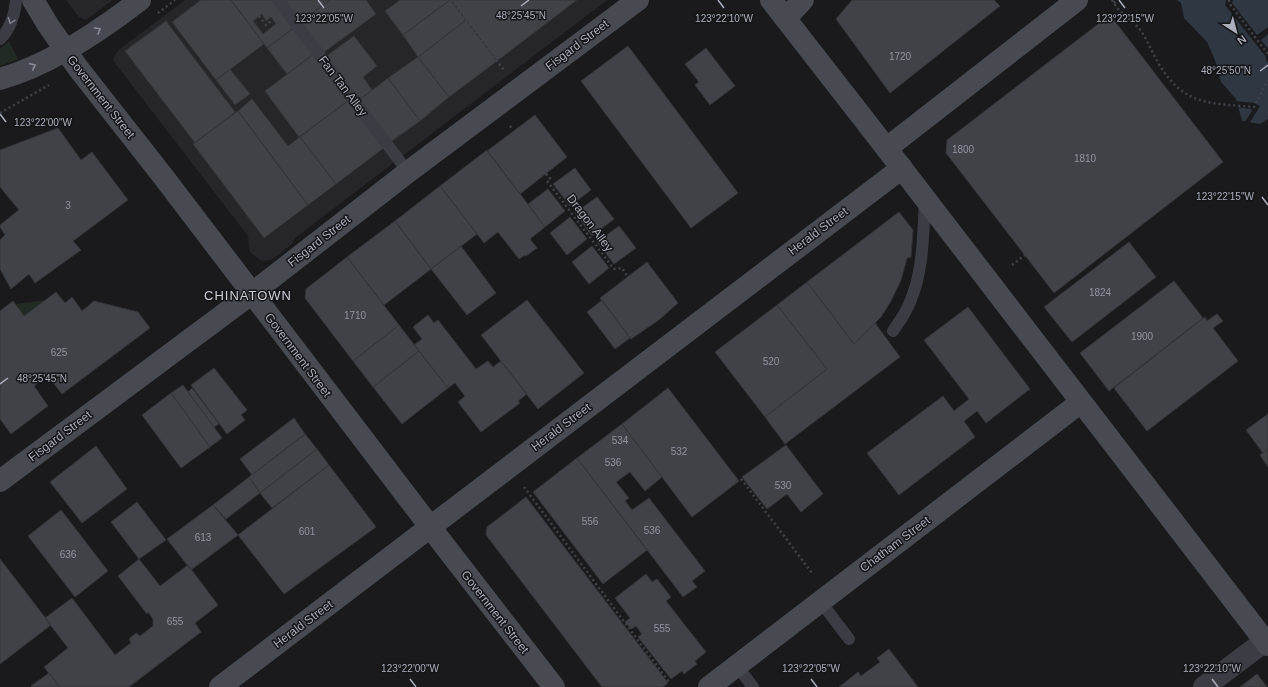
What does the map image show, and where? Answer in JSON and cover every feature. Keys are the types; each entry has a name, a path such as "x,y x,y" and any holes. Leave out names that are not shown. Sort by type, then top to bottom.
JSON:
{"street":[{"name":"Government Street","path":"33,0 65,50 554,687"},
{"path":"0,79 65,50 110,23 140,0"},
{"name":"Fisgard Street","path":"0,481 251,294 408,172 638,0"},
{"path":"771,0 887,148 1267,643 1204,687"},
{"path":"786,18 803,0"},
{"path":"887,148 1076,0"},
{"name":"Herald Street","path":"220,687 902,168"},
{"name":"Chatham Street","path":"709,687 1081,402"}],"lane":[{"path":"0,39 9,27 16,9 16,0"},
{"name":"Fan Tan Alley","path":"278,0 408,172"},
{"path":"893,331 903,317 911,301 917,278 922,246 925,198"},
{"path":"820,602 849,639"},
{"path":"737,666 753,687"}],"path":[{"path":"450,0 504,70"},
{"path":"1117,0 1113,1 1119,10 1141,30 1161,68 1172,82 1186,95 1206,102 1254,107 1268,80"},
{"path":"1229,0 1229,3 1268,54"},
{"path":"260,16 266,25 273,20"},
{"path":"0,113 51,84"},
{"path":"510,126 513,130"},
{"name":"Dragon Alley","path":"546,174 550,178 547,181 614,268 622,268 628,277"},
{"path":"1012,265 1025,255"},
{"path":"741,479 812,573"},
{"path":"524,487 669,682"}],"shaded area":[{"path":"66,0 113,0 86,20 79,17"},
{"path":"185,0 607,0 295,238 292,244 287,248 271,260 262,261 250,252 248,236 113,59 120,49"},
{"path":"9,41 18,59 0,66 0,49"},
{"path":"46,300 24,316 16,304"}],"water":[{"path":"1177,0 1268,0 1268,119 1260,124 1242,121 1236,99 1221,82 1215,60 1207,42 1184,18 1181,3"}],"pier":[{"path":"1226,0 1233,0 1232,3 1257,35 1268,27 1268,34 1261,40 1268,49 1268,63 1266,57 1225,5"},
{"path":"1235,101 1254,103 1260,106 1249,124 1244,123 1252,111 1251,109 1236,107"}],"building":[{"path":"201,0 231,0 264,44 216,80 172,22"},
{"path":"231,0 275,0 295,27 267,48","holes":["262,14 266,21 271,17 276,24 263,34 253,21"]},
{"path":"284,0 330,0 300,22"},
{"path":"330,0 366,0 376,14 323,53 300,22"},
{"path":"400,0 450,0 403,35 385,11"},
{"path":"450,0 466,20 418,57 403,35"},
{"path":"451,0 577,0 497,61"},
{"path":"852,0 994,0 1000,6 890,93 836,19"},
{"path":"1110,15 1223,162 1054,293 946,153 947,140"},
{"path":"466,20 497,61 449,97 418,57"},
{"path":"166,21 235,112 195,143 125,51"},
{"path":"295,27 315,53 287,74 267,48"},
{"path":"354,36 377,66 363,77 372,90 358,101 325,57"},
{"path":"628,46 738,193 691,228 581,81"},
{"path":"706,48 735,86 710,105 695,85 699,82 685,64"},
{"path":"315,53 349,100 299,137 265,91"},
{"path":"418,57 449,97 420,121 388,78"},
{"path":"230,69 250,94 235,105 216,80"},
{"path":"388,78 420,121 389,143 358,101"},
{"path":"252,99 288,146 300,137 336,184 308,205 238,111"},
{"path":"349,100 385,147 336,184 300,137"},
{"path":"238,111 308,205 264,238 193,144"},
{"path":"535,115 567,157 520,194 487,151"},
{"path":"58,128 81,160 92,152 128,200 73,241 81,250 35,283 29,274 11,289 0,269 0,240 5,235 0,225 19,210 0,187 0,150"},
{"path":"487,150 545,227 530,239 537,248 519,259 498,232 484,243 440,186"},
{"path":"575,168 591,190 570,206 553,184"},
{"path":"440,186 477,234 431,269 395,221"},
{"path":"548,189 565,211 545,227 528,204"},
{"path":"597,197 614,219 592,236 575,213"},
{"path":"899,212 913,230 911,257 907,258 901,280 881,317 854,344 807,282"},
{"path":"570,217 587,239 567,255 550,233"},
{"path":"395,221 431,269 384,305 347,257"},
{"path":"619,226 636,248 614,264 597,242"},
{"path":"1129,242 1156,277 1072,342 1044,307"},
{"path":"461,246 496,293 467,315 431,269"},
{"path":"592,246 609,268 589,284 572,262"},
{"path":"347,257 399,325 353,361 305,298 306,289"},
{"path":"647,262 678,303 660,319 631,339 600,298"},
{"path":"1174,281 1203,318 1109,391 1080,353"},
{"path":"807,282 854,344 875,323 900,357 785,444 765,417 827,369 777,305"},
{"path":"56,292 65,303 72,297 82,311 94,301 138,312 150,328 62,394 48,376 34,386 48,406 11,434 0,419 0,311 13,301 24,316"},
{"path":"527,300 584,373 538,409 481,335"},
{"path":"602,300 630,338 615,349 587,312"},
{"path":"777,305 827,369 765,417 715,352"},
{"path":"968,307 1030,389 986,423 977,411 964,421 975,437 899,495 867,453 943,396 954,411 969,399 924,340"},
{"path":"1217,314 1223,321 1213,328 1238,361 1147,431 1114,388 1205,317 1207,321"},
{"path":"428,315 434,323 438,320 476,369 488,361 493,367 501,361 527,394 518,401 520,403 481,432 458,402 465,396 455,383 448,388 414,345 422,339 413,327"},
{"path":"399,325 419,351 373,387 353,361"},
{"path":"419,351 448,388 402,424 373,387"},
{"path":"214,368 247,410 241,415 245,420 227,434 191,385"},
{"path":"183,385 222,438 210,447 171,393"},
{"path":"192,388 219,424 214,427 188,392"},
{"path":"668,388 739,481 692,517 622,424"},
{"path":"171,393 210,447 181,468 142,415"},
{"path":"1268,414 1268,449 1263,453 1246,430"},
{"path":"294,418 305,434 252,475 240,459"},
{"path":"622,424 662,477 645,491 630,472 616,482 629,498 625,501 632,510 649,498 705,571 692,581 697,587 683,597 577,458"},
{"path":"305,434 317,449 260,493 249,477"},
{"path":"786,445 823,494 801,512 787,494 767,509 742,477"},
{"path":"96,446 127,489 82,523 50,482"},
{"path":"317,449 329,465 272,508 260,493"},
{"path":"1268,449 1268,467 1260,455"},
{"path":"577,458 647,550 603,584 533,492"},
{"path":"329,465 376,527 284,594 238,535"},
{"path":"249,477 260,493 226,519 213,505"},
{"path":"526,497 668,683 663,687 602,687 486,535 487,527"},
{"path":"137,502 166,540 139,559 111,522"},
{"path":"213,505 238,535 191,570 167,539"},
{"path":"61,510 108,571 75,597 28,536"},
{"path":"0,559 51,625 0,664"},
{"path":"139,559 160,586 188,565 218,605 195,623 201,632 129,687 60,687 44,667 68,648 45,618 72,598 115,655 131,643 129,639 136,633 140,636 153,626 153,619 148,612 147,614 118,576"},
{"path":"646,574 652,582 657,579 671,597 666,601 706,652 695,661 697,664 684,674 682,671 671,679 638,637 642,634 636,626 631,629 625,622 630,618 615,598"},
{"path":"889,649 918,687 839,687 858,672 861,676 880,662 877,658"},
{"path":"49,673 60,687 31,686"},
{"path":"1257,674 1267,687 1240,687"}],"district":[{"name":"CHINATOWN","path":"248,295"}]}
